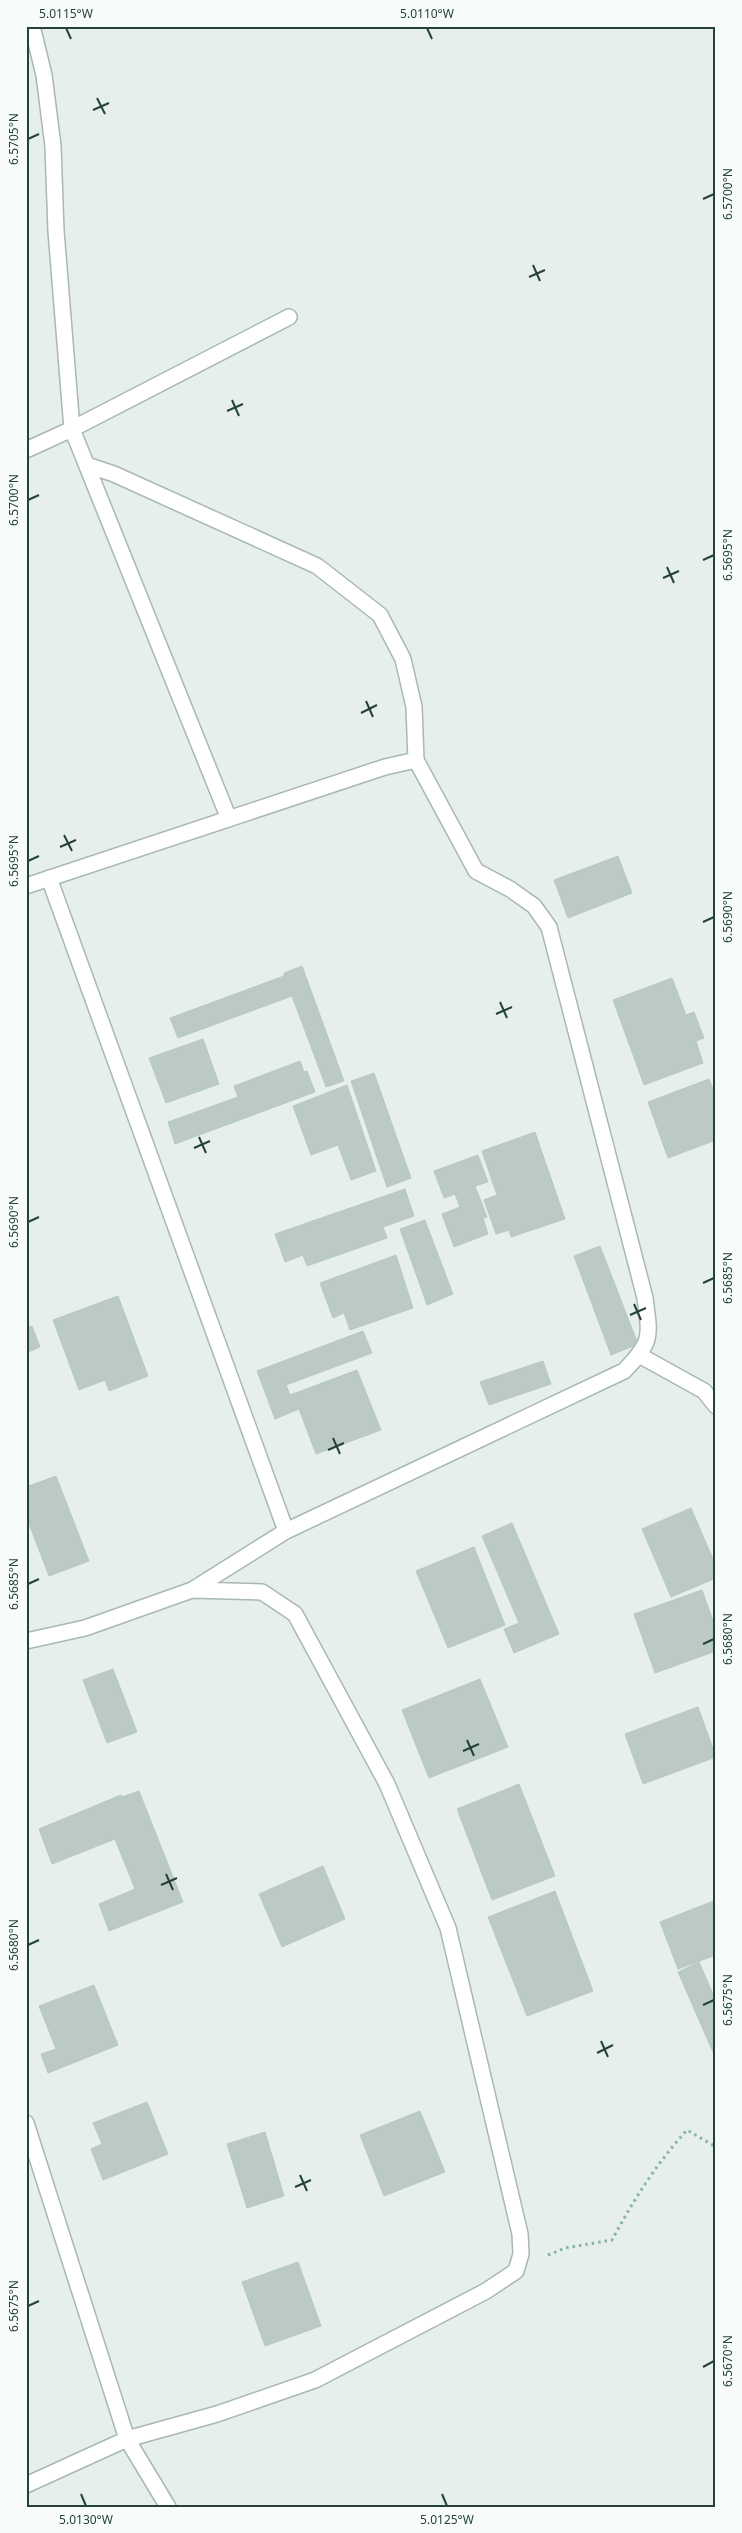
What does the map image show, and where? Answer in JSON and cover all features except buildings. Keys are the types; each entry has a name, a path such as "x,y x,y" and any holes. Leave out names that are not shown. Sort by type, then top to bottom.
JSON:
{"street":[{"path":"32,26 44,75 53,146 56,231 72,430 229,818"},
{"path":"26,450 72,430 289,317"},
{"path":"26,1641 85,1628 192,1590 286,1531 624,1371 639,1355 650,1335 645,1298 549,927 534,906 510,889 476,871 416,760 414,706 403,659 380,615 317,566 114,474 87,465"},
{"path":"26,886 384,767 416,760"},
{"path":"49,878 286,1531"},
{"path":"639,1355 704,1391 716,1406"},
{"path":"26,2485 127,2440 217,2414 315,2380 486,2291 516,2270 522,2254 520,2234 448,1928 386,1784 295,1614 262,1592 192,1590"},
{"path":"26,2123 127,2440 168,2507"}],"path":[{"path":"516,2270 565,2248 612,2240 634,2201 668,2151 686,2130 716,2147"}]}
